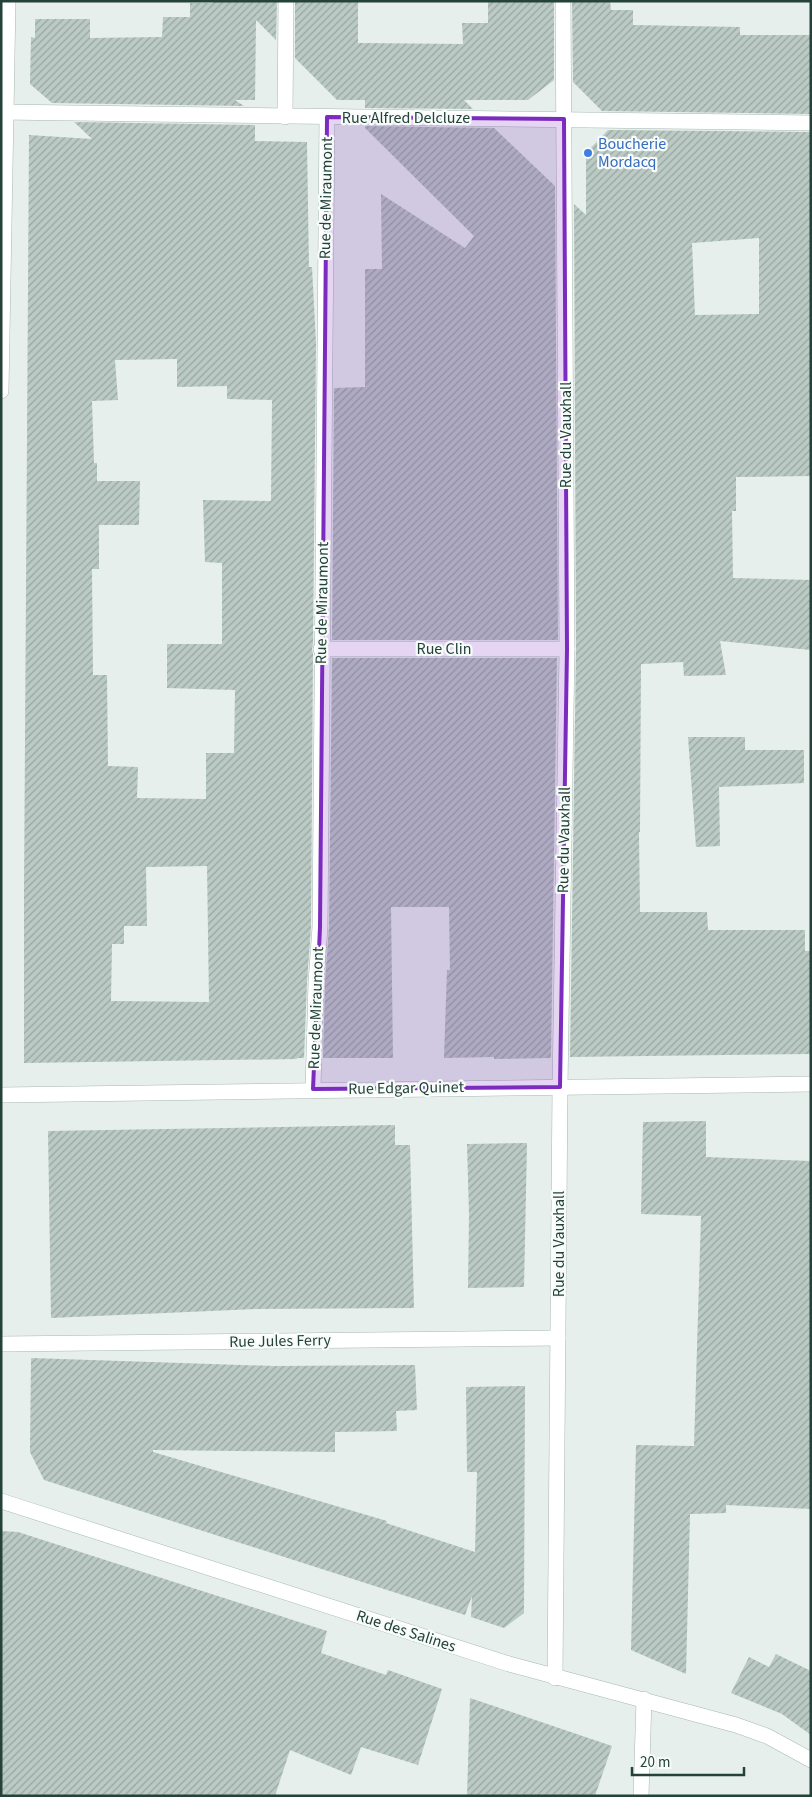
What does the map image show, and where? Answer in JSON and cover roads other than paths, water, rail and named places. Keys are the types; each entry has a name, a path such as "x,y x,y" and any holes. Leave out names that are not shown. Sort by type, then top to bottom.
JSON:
{"street":[{"path":"1,391 4,112 8,1"},
{"path":"285,117 286,1"},
{"name":"Rue du Vauxhall","path":"555,1678 566,650 562,1"},
{"name":"Rue Alfred Delcluze","path":"4,112 811,123"},
{"name":"Rue de Miraumont","path":"313,1089 316,982 320,927 327,117"},
{"name":"Rue Clin","path":"321,649 566,650"},
{"name":"Rue Edgar Quinet","path":"1,1095 313,1089 811,1084"},
{"name":"Rue Jules Ferry","path":"1,1344 558,1338"},
{"name":"Rue des Salines","path":"1,1501 509,1664 555,1678 702,1715 767,1736 811,1760"},
{"path":"641,1796 644,1699"}],"place":[{"name":"Boucherie Mordacq","path":"588,153"}]}
